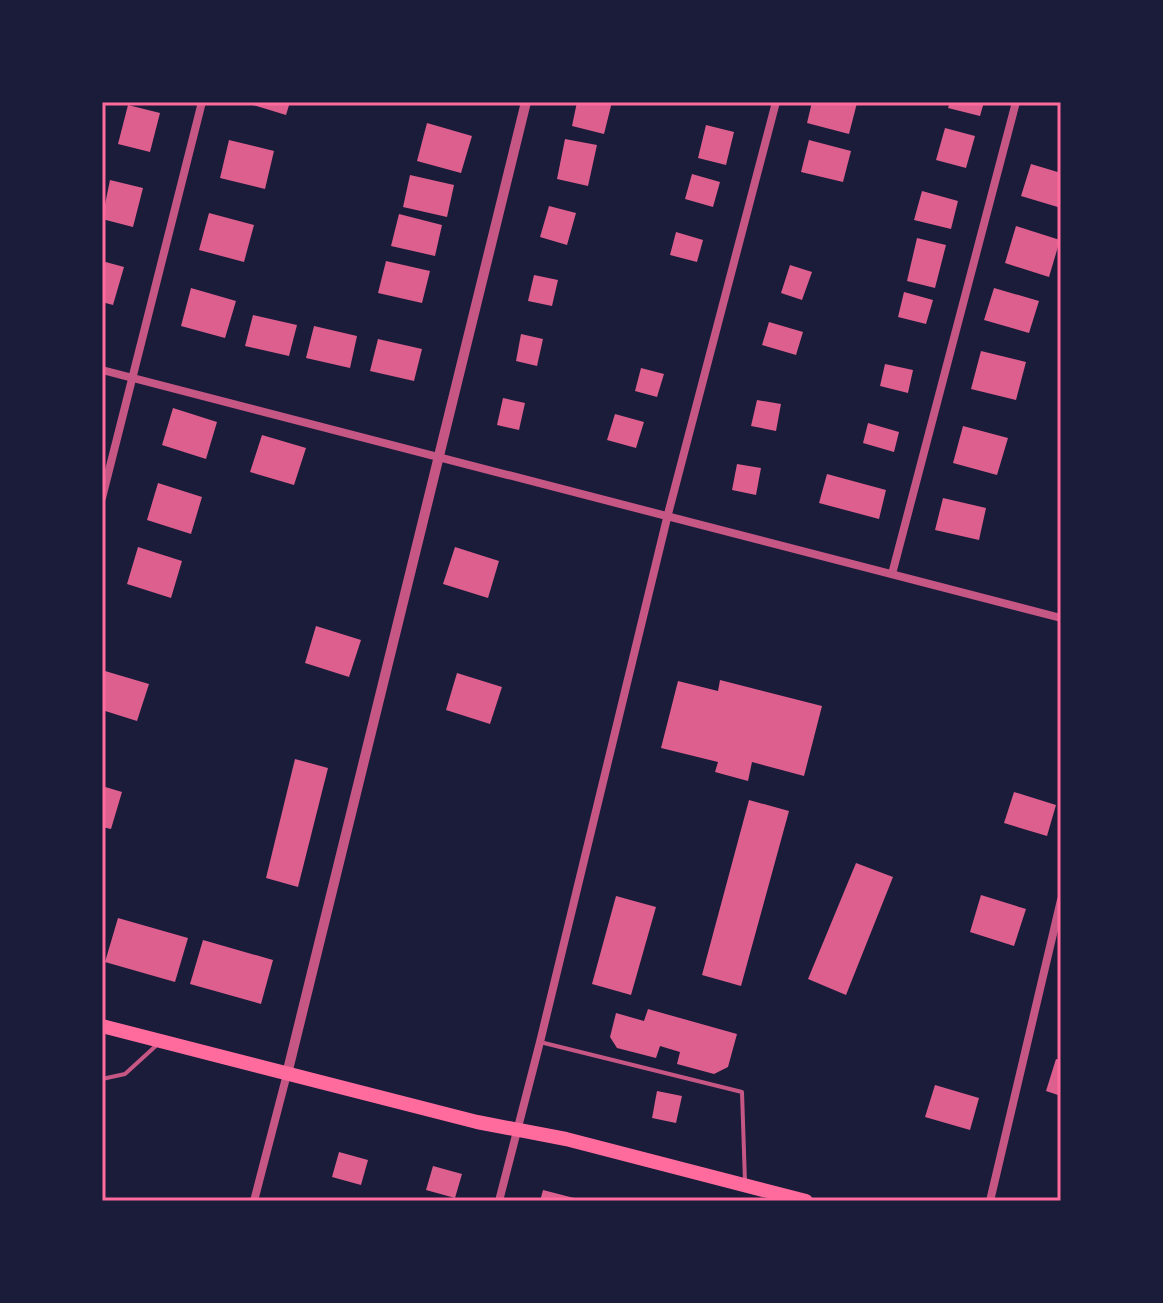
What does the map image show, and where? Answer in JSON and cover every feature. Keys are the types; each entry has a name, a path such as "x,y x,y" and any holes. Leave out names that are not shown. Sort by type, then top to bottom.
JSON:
{"main road":[{"path":"102,1026 477,1122 566,1139 806,1201"}],"street":[{"path":"102,498 202,102"},
{"path":"254,1201 526,102"},
{"path":"499,1201 519,1130 668,514 776,102"},
{"path":"892,574 1016,102"},
{"path":"102,370 1061,618"},
{"path":"990,1201 1061,900"}],"lane":[{"path":"102,1079 125,1074 162,1041"},
{"path":"540,1042 742,1092 745,1184"}],"building":[{"path":"243,102 290,102 286,115"},
{"path":"577,102 612,102 604,134 572,126"},
{"path":"812,102 857,103 849,134 807,123"},
{"path":"950,102 984,102 980,116 948,108"},
{"path":"128,105 160,113 150,152 118,144"},
{"path":"427,123 472,136 461,173 417,161"},
{"path":"706,125 734,132 726,165 698,158"},
{"path":"945,128 975,136 966,168 936,160"},
{"path":"565,139 597,145 588,186 557,179"},
{"path":"229,140 274,151 265,189 220,178"},
{"path":"809,140 851,151 843,182 801,172"},
{"path":"1031,164 1061,173 1061,208 1021,196"},
{"path":"692,174 720,182 713,207 685,199"},
{"path":"410,175 454,185 447,217 403,207"},
{"path":"110,180 143,188 133,227 102,219"},
{"path":"922,191 958,201 951,229 914,220"},
{"path":"549,206 576,213 567,245 540,237"},
{"path":"209,213 254,225 244,262 199,250"},
{"path":"399,214 442,225 435,256 391,246"},
{"path":"1016,226 1060,240 1049,277 1005,263"},
{"path":"676,232 703,240 697,262 670,255"},
{"path":"917,238 946,245 935,288 907,281"},
{"path":"102,261 124,267 113,305 102,302"},
{"path":"386,261 430,271 422,303 378,293"},
{"path":"790,265 812,272 802,300 781,293"},
{"path":"534,275 558,280 552,306 528,301"},
{"path":"191,288 236,301 225,338 181,326"},
{"path":"994,288 1039,301 1029,333 984,320"},
{"path":"904,292 933,300 926,324 898,317"},
{"path":"253,315 297,325 289,356 245,346"},
{"path":"769,322 803,332 796,355 762,345"},
{"path":"314,326 357,336 350,368 306,358"},
{"path":"521,334 543,339 537,366 516,361"},
{"path":"378,339 422,349 414,381 370,371"},
{"path":"981,351 1026,362 1016,400 971,389"},
{"path":"885,364 913,370 908,393 880,386"},
{"path":"641,368 664,374 657,397 635,391"},
{"path":"503,398 525,403 519,430 497,425"},
{"path":"757,400 781,404 776,431 751,426"},
{"path":"173,408 217,422 206,459 162,445"},
{"path":"615,414 644,422 636,448 607,440"},
{"path":"868,423 899,432 894,452 863,443"},
{"path":"963,426 1008,438 997,475 953,463"},
{"path":"262,435 306,448 294,485 250,472"},
{"path":"737,464 761,468 756,495 732,490"},
{"path":"827,474 886,490 879,519 819,503"},
{"path":"158,483 202,497 191,534 147,520"},
{"path":"943,498 986,508 979,540 935,530"},
{"path":"138,547 182,561 171,598 127,584"},
{"path":"455,547 499,561 488,598 443,584"},
{"path":"316,626 361,640 349,677 305,663"},
{"path":"105,671 149,684 137,721 102,710"},
{"path":"457,673 502,687 490,724 446,710"},
{"path":"720,680 822,706 804,776 752,762 748,781 715,772 718,762 661,748 678,681 718,691"},
{"path":"295,759 328,768 298,887 266,878"},
{"path":"102,786 122,792 111,829 102,827"},
{"path":"1014,792 1056,805 1047,836 1004,823"},
{"path":"749,800 789,811 741,986 702,975"},
{"path":"856,863 893,877 846,995 808,979"},
{"path":"981,895 1026,909 1014,946 970,932"},
{"path":"616,896 656,907 631,995 592,984"},
{"path":"118,918 188,938 175,982 105,962"},
{"path":"203,940 273,960 261,1004 190,984"},
{"path":"648,1009 737,1034 728,1067 714,1074 677,1064 680,1052 660,1046 656,1058 617,1048 610,1037 616,1013 644,1021"},
{"path":"1056,1059 1061,1060 1061,1096 1046,1091"},
{"path":"935,1085 979,1098 970,1130 925,1117"},
{"path":"657,1091 682,1096 676,1123 652,1118"},
{"path":"339,1152 368,1160 361,1185 332,1177"},
{"path":"433,1166 462,1174 455,1198 426,1190"},
{"path":"543,1190 574,1198 573,1201 540,1201"}]}
